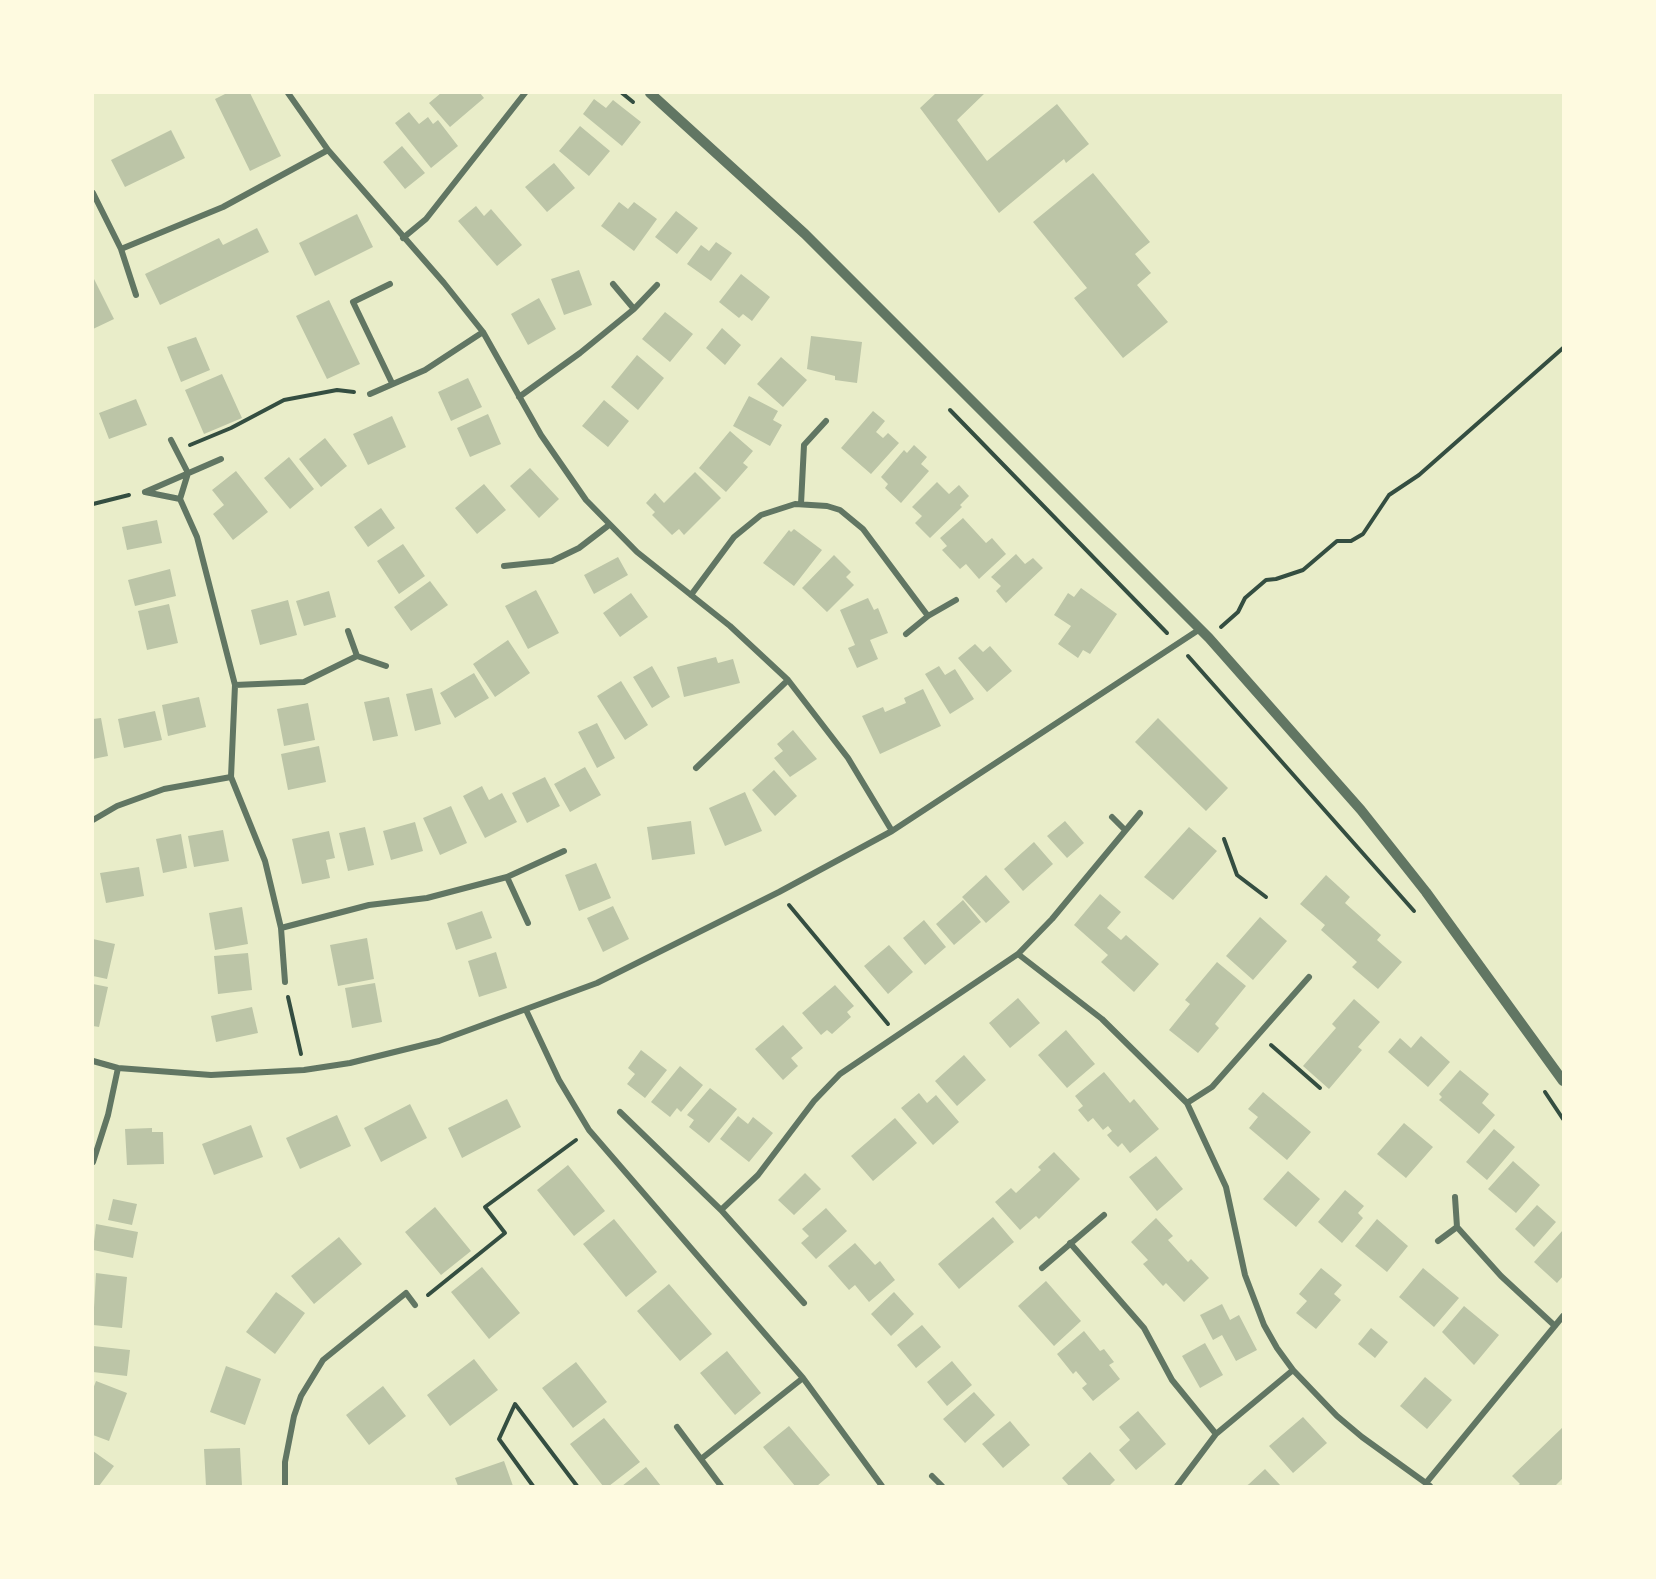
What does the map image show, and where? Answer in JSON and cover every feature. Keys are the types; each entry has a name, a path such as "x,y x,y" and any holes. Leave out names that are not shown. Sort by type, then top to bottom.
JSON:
{"street":[{"path":"288,93 328,150 444,283 483,332 519,397 561,466 585,500 609,525 763,655 788,680 848,758 892,831"},
{"path":"403,238 426,219 525,93"},
{"path":"650,93 805,234 1200,628 1368,819 1426,892 1563,1080"},
{"path":"121,249 223,207 328,150"},
{"path":"93,193 121,249 136,295"},
{"path":"390,284 353,302 392,383"},
{"path":"613,284 634,309"},
{"path":"519,397 580,353 634,309 657,285"},
{"path":"370,394 425,370 483,332"},
{"path":"801,504 804,445 826,421"},
{"path":"171,440 188,473 180,499 197,537 235,685 231,777 266,861 281,928 285,982"},
{"path":"144,492 221,459"},
{"path":"144,492 180,499"},
{"path":"691,595 747,525 777,508 801,504 827,506 840,510 862,530 928,616"},
{"path":"504,566 552,561 579,548 609,525"},
{"path":"906,634 928,616 956,600"},
{"path":"93,1061 118,1068 211,1075 304,1070 395,1053 526,1010 637,964 779,892 892,831 1200,628"},
{"path":"348,631 357,656"},
{"path":"235,685 304,682 357,656 386,666"},
{"path":"696,768 788,680"},
{"path":"93,820 117,806 164,789 231,777"},
{"path":"721,1210 758,1175 814,1101 840,1074 1018,954 1052,919 1140,813"},
{"path":"1112,817 1125,830"},
{"path":"281,928 369,905 427,898 507,878 564,851"},
{"path":"507,878 528,923"},
{"path":"1018,954 1102,1019 1187,1103 1226,1186 1245,1275 1253,1300 1273,1341 1293,1370 1362,1437 1428,1484 1563,1316"},
{"path":"1187,1103 1212,1087 1309,977"},
{"path":"526,1010 559,1080 589,1130 803,1378 882,1486"},
{"path":"93,1162 108,1115 118,1068"},
{"path":"620,1112 721,1210 804,1304"},
{"path":"1455,1197 1457,1227 1501,1276 1555,1326"},
{"path":"1042,1268 1104,1215"},
{"path":"1438,1241 1457,1227"},
{"path":"1070,1244 1144,1328 1172,1380 1216,1434"},
{"path":"285,1486 288,1439 294,1416 311,1378 323,1360 406,1293 416,1305"},
{"path":"1177,1486 1216,1434 1293,1370"},
{"path":"702,1459 803,1378"},
{"path":"677,1427 722,1486"},
{"path":"932,1476 942,1486"}],"path":[{"path":"622,93 639,108"},
{"path":"1209,638 1238,612 1245,598 1266,580 1303,570 1337,541 1351,541 1363,534 1389,495 1419,474 1563,348"},
{"path":"175,451 231,428 284,400 337,390 370,394"},
{"path":"946,405 1178,644 1419,917"},
{"path":"93,504 144,492"},
{"path":"1224,839 1238,875 1266,897"},
{"path":"779,892 899,1036"},
{"path":"285,982 304,1070"},
{"path":"1259,1034 1320,1088"},
{"path":"1544,1091 1563,1119"},
{"path":"416,1305 505,1233 485,1207 589,1130"},
{"path":"533,1486 499,1439 515,1404 577,1486"}],"building":[{"path":"227,93 250,93 281,156 250,171 215,99"},
{"path":"441,93 480,93 484,98 450,127 429,103"},
{"path":"936,93 985,93 957,120 987,161 1057,104 1089,144 1066,163 1064,159 999,213 920,108"},
{"path":"594,99 606,108 613,100 641,122 622,146 583,114"},
{"path":"409,112 419,124 428,117 433,124 438,120 458,146 431,168 395,123"},
{"path":"580,126 610,151 589,176 559,151"},
{"path":"171,130 185,158 125,187 111,160"},
{"path":"402,146 425,173 405,189 383,162"},
{"path":"554,163 575,188 547,212 525,187"},
{"path":"1093,173 1150,242 1135,254 1151,273 1137,285 1168,322 1123,358 1074,298 1087,288 1033,222"},
{"path":"619,202 628,209 634,202 657,219 634,251 601,226"},
{"path":"476,206 484,216 491,209 522,245 497,266 458,221"},
{"path":"676,211 698,228 677,254 655,237"},
{"path":"357,214 373,247 315,276 299,243"},
{"path":"257,228 269,252 160,305 145,274 219,238 223,245"},
{"path":"716,242 732,253 711,281 687,264 701,245 709,251"},
{"path":"579,270 592,305 564,315 551,279"},
{"path":"741,274 770,297 752,321 743,314 739,318 719,302"},
{"path":"93,277 114,319 93,329"},
{"path":"539,298 556,329 528,345 511,314"},
{"path":"329,300 360,364 327,379 296,316"},
{"path":"665,312 693,334 670,362 642,339"},
{"path":"722,328 741,345 725,365 706,348"},
{"path":"811,336 862,342 857,383 835,380 835,376 807,369"},
{"path":"196,337 210,370 181,382 167,347"},
{"path":"637,355 664,378 638,410 611,387"},
{"path":"781,357 807,380 783,407 757,384"},
{"path":"222,374 242,418 204,434 185,390"},
{"path":"468,378 482,407 451,421 438,392"},
{"path":"749,396 778,411 773,420 782,425 770,446 733,426"},
{"path":"136,399 147,425 109,439 99,413"},
{"path":"604,400 629,421 608,447 582,426"},
{"path":"873,411 885,421 876,432 883,438 888,433 899,443 871,474 841,448"},
{"path":"488,414 501,444 470,457 457,428"},
{"path":"392,416 406,447 368,465 353,434"},
{"path":"730,431 753,451 743,463 748,467 726,492 699,468"},
{"path":"325,438 347,466 321,487 299,459"},
{"path":"914,445 927,457 921,464 929,471 901,503 885,488 888,484 881,477 904,450 907,453"},
{"path":"289,457 314,489 290,509 264,478"},
{"path":"530,468 559,499 539,518 510,486"},
{"path":"236,471 268,512 233,540 213,514 224,505 212,490"},
{"path":"695,472 721,498 684,535 679,529 672,535 652,515 655,512 646,503 655,493 664,503"},
{"path":"937,482 949,494 959,485 969,496 960,505 962,507 930,538 915,523 922,516 912,507"},
{"path":"484,484 506,510 477,534 455,508"},
{"path":"381,508 395,528 368,547 354,527"},
{"path":"963,518 986,543 992,538 1006,554 979,579 966,564 960,569 942,550 947,546 940,538"},
{"path":"157,520 162,543 127,550 122,527"},
{"path":"794,529 822,550 794,586 763,563 789,530 791,532"},
{"path":"403,544 425,576 399,594 377,561"},
{"path":"1016,554 1025,564 1033,558 1043,568 1006,603 996,591 1001,586 991,577"},
{"path":"834,555 851,572 846,577 854,585 827,612 802,588"},
{"path":"618,557 628,575 594,594 584,575"},
{"path":"170,569 176,596 135,606 128,580"},
{"path":"430,581 448,605 411,631 394,607"},
{"path":"1081,588 1117,614 1090,654 1083,650 1078,658 1058,644 1071,626 1054,615 1068,593 1074,597"},
{"path":"536,590 559,633 528,649 505,606"},
{"path":"329,591 336,617 304,626 296,601"},
{"path":"631,593 648,617 620,637 603,613"},
{"path":"868,598 874,610 878,608 888,633 870,640 878,659 857,668 848,648 855,645 840,610"},
{"path":"288,600 297,635 260,645 251,610"},
{"path":"169,604 178,643 147,650 138,611"},
{"path":"508,640 530,673 495,697 473,664"},
{"path":"975,644 983,652 990,646 1012,671 987,692 958,658"},
{"path":"716,657 718,663 733,659 740,683 684,697 677,667"},
{"path":"652,666 670,697 652,708 633,677"},
{"path":"939,666 945,675 955,669 974,699 950,714 925,674"},
{"path":"474,673 489,698 455,718 440,693"},
{"path":"621,681 648,725 625,740 597,696"},
{"path":"432,688 441,724 415,731 406,694"},
{"path":"923,689 941,726 880,754 862,716 883,707 885,712 906,703 904,698"},
{"path":"199,697 206,727 168,736 162,705"},
{"path":"389,697 398,736 373,741 364,702"},
{"path":"308,703 315,740 284,746 277,709"},
{"path":"155,711 162,740 124,748 118,719"},
{"path":"101,718 108,756 93,759 93,719"},
{"path":"1158,718 1228,788 1206,811 1135,742"},
{"path":"597,723 615,758 597,768 578,732"},
{"path":"793,730 817,759 790,777 774,758 783,751 777,744"},
{"path":"319,746 326,782 288,790 281,754"},
{"path":"585,767 601,795 570,812 554,784"},
{"path":"774,770 797,796 775,816 752,790"},
{"path":"545,777 560,806 527,823 512,793"},
{"path":"482,786 489,800 502,793 517,822 485,838 463,796"},
{"path":"745,792 762,831 725,846 709,808"},
{"path":"451,806 467,843 440,855 423,818"},
{"path":"691,821 695,854 652,860 647,827"},
{"path":"1065,821 1084,843 1067,858 1047,836"},
{"path":"415,822 423,851 391,860 383,831"},
{"path":"365,827 374,865 348,871 339,833"},
{"path":"1189,827 1217,851 1173,900 1144,877"},
{"path":"223,830 229,861 194,867 188,836"},
{"path":"329,831 335,858 326,860 330,878 302,884 292,839"},
{"path":"181,834 187,868 163,873 156,839"},
{"path":"1034,842 1053,864 1023,891 1004,869"},
{"path":"596,863 611,898 579,911 565,875"},
{"path":"139,867 144,896 106,903 100,873"},
{"path":"986,875 1010,902 986,923 962,897"},
{"path":"1326,875 1350,897 1345,903 1381,935 1377,940 1402,962 1378,989 1352,967 1357,962 1321,930 1325,925 1300,904"},
{"path":"1100,894 1121,912 1107,928 1121,940 1126,935 1159,964 1134,992 1101,962 1108,955 1074,925"},
{"path":"963,900 981,922 954,945 936,924"},
{"path":"613,906 629,939 603,952 587,918"},
{"path":"242,907 248,944 215,950 209,913"},
{"path":"482,911 492,938 456,950 447,923"},
{"path":"1260,917 1287,941 1253,980 1226,956"},
{"path":"924,920 946,947 925,965 903,938"},
{"path":"367,938 374,979 338,986 330,945"},
{"path":"93,939 115,944 107,979 93,976"},
{"path":"889,945 913,972 888,994 864,966"},
{"path":"496,952 507,988 479,997 468,961"},
{"path":"248,953 252,990 218,994 214,956"},
{"path":"1217,962 1246,986 1215,1024 1219,1028 1198,1053 1169,1030 1190,1004 1185,1000"},
{"path":"375,983 382,1022 352,1028 345,988"},
{"path":"93,984 108,987 99,1027 93,1026"},
{"path":"835,985 854,1006 847,1012 851,1017 832,1034 827,1030 821,1035 802,1013"},
{"path":"1018,998 1040,1023 1010,1048 989,1023"},
{"path":"1354,999 1380,1022 1358,1047 1362,1050 1329,1089 1303,1066 1336,1028 1332,1024"},
{"path":"252,1007 258,1033 216,1042 211,1016"},
{"path":"783,1025 803,1048 791,1058 798,1066 783,1080 755,1049"},
{"path":"1066,1030 1095,1064 1067,1088 1038,1055"},
{"path":"1421,1036 1450,1062 1428,1087 1388,1052 1400,1038 1411,1048"},
{"path":"641,1050 667,1070 645,1098 627,1084 635,1074 628,1068"},
{"path":"964,1055 986,1080 957,1106 935,1081"},
{"path":"680,1066 703,1085 681,1112 677,1108 670,1117 651,1102"},
{"path":"1460,1070 1489,1094 1482,1103 1495,1115 1479,1134 1439,1100 1442,1097 1439,1094"},
{"path":"1104,1072 1130,1103 1134,1099 1159,1129 1130,1153 1122,1143 1118,1147 1107,1135 1112,1131 1108,1126 1103,1130 1093,1118 1088,1122 1078,1110 1083,1106 1075,1096"},
{"path":"710,1088 737,1109 709,1143 689,1127 694,1120 687,1115"},
{"path":"1263,1092 1311,1132 1287,1160 1249,1128 1258,1117 1248,1109"},
{"path":"919,1093 927,1103 936,1095 959,1122 933,1145 901,1108"},
{"path":"507,1099 521,1127 462,1158 448,1128"},
{"path":"410,1104 427,1138 381,1162 364,1128"},
{"path":"337,1115 351,1146 300,1169 286,1138"},
{"path":"738,1116 748,1124 753,1117 773,1133 749,1162 720,1139"},
{"path":"895,1118 917,1143 873,1181 851,1156"},
{"path":"1404,1123 1433,1147 1406,1178 1377,1154"},
{"path":"251,1125 263,1157 214,1175 202,1144"},
{"path":"152,1128 152,1132 163,1132 164,1164 127,1165 125,1129"},
{"path":"1494,1129 1515,1147 1487,1180 1466,1162"},
{"path":"1054,1152 1080,1179 1039,1219 1036,1216 1020,1230 995,1202 1011,1188 1016,1193 1041,1170 1038,1167"},
{"path":"1156,1156 1183,1189 1157,1211 1129,1177"},
{"path":"1513,1161 1540,1185 1516,1213 1488,1189"},
{"path":"568,1165 605,1211 574,1236 537,1190"},
{"path":"1288,1171 1320,1199 1296,1227 1263,1199"},
{"path":"805,1173 821,1189 794,1215 778,1200"},
{"path":"1345,1190 1364,1206 1358,1213 1363,1218 1342,1243 1318,1222"},
{"path":"113,1199 137,1204 132,1225 108,1220"},
{"path":"1537,1205 1556,1222 1534,1247 1515,1229"},
{"path":"435,1207 471,1251 441,1275 405,1232"},
{"path":"826,1208 847,1231 816,1259 801,1243 809,1236 802,1229"},
{"path":"993,1217 1014,1242 959,1289 938,1264"},
{"path":"1156,1218 1173,1236 1168,1240 1188,1262 1191,1259 1209,1278 1184,1302 1166,1283 1163,1286 1143,1264 1148,1260 1131,1242"},
{"path":"614,1219 657,1272 626,1297 583,1244"},
{"path":"1377,1219 1408,1246 1387,1272 1355,1246"},
{"path":"96,1224 138,1232 133,1258 93,1250"},
{"path":"1563,1230 1563,1276 1557,1283 1534,1262"},
{"path":"339,1237 362,1264 314,1304 291,1276"},
{"path":"855,1243 875,1265 880,1261 895,1280 869,1302 855,1285 849,1290 828,1266"},
{"path":"482,1267 520,1313 489,1339 451,1292"},
{"path":"1321,1268 1342,1285 1334,1294 1341,1300 1316,1329 1296,1313 1307,1301 1299,1294"},
{"path":"1423,1268 1459,1298 1434,1327 1399,1297"},
{"path":"96,1273 127,1277 122,1328 93,1325"},
{"path":"1046,1281 1081,1321 1054,1346 1018,1306"},
{"path":"669,1284 712,1334 680,1361 637,1311"},
{"path":"276,1292 305,1313 275,1354 246,1332"},
{"path":"894,1292 914,1314 891,1336 871,1314"},
{"path":"1222,1304 1230,1320 1239,1315 1257,1350 1236,1361 1222,1335 1213,1340 1200,1315"},
{"path":"1464,1306 1499,1335 1474,1365 1442,1332"},
{"path":"922,1325 941,1347 916,1368 897,1345"},
{"path":"1371,1328 1388,1342 1375,1358 1358,1344"},
{"path":"1084,1331 1100,1351 1104,1349 1114,1362 1109,1365 1120,1379 1093,1401 1082,1388 1087,1384 1076,1371 1073,1374 1057,1354"},
{"path":"1205,1343 1223,1375 1200,1388 1182,1356"},
{"path":"93,1346 130,1350 127,1376 93,1372"},
{"path":"727,1351 761,1393 735,1415 700,1373"},
{"path":"474,1359 498,1390 450,1426 427,1395"},
{"path":"952,1361 972,1385 947,1406 927,1382"},
{"path":"576,1362 607,1402 573,1428 542,1388"},
{"path":"226,1366 261,1379 245,1425 210,1412"},
{"path":"1425,1377 1452,1400 1427,1429 1400,1406"},
{"path":"96,1381 127,1393 109,1441 93,1435 93,1389"},
{"path":"383,1386 406,1416 369,1445 346,1415"},
{"path":"974,1392 995,1415 965,1443 943,1419"},
{"path":"1138,1411 1166,1444 1136,1470 1119,1450 1130,1440 1119,1427"},
{"path":"1303,1417 1327,1443 1293,1473 1269,1446"},
{"path":"604,1418 640,1462 609,1486 603,1486 570,1444"},
{"path":"1010,1421 1030,1445 1003,1468 982,1444"},
{"path":"789,1426 830,1475 817,1486 795,1486 763,1447"},
{"path":"1563,1427 1563,1478 1555,1486 1517,1486 1520,1484 1512,1476"},
{"path":"240,1448 242,1486 206,1486 204,1449"},
{"path":"93,1451 114,1466 99,1486 93,1486"},
{"path":"1090,1452 1115,1480 1109,1486 1069,1486 1062,1478"},
{"path":"504,1461 513,1486 458,1486 455,1478"},
{"path":"646,1467 661,1486 622,1486"},
{"path":"1265,1469 1281,1486 1246,1486 1249,1484"}]}
